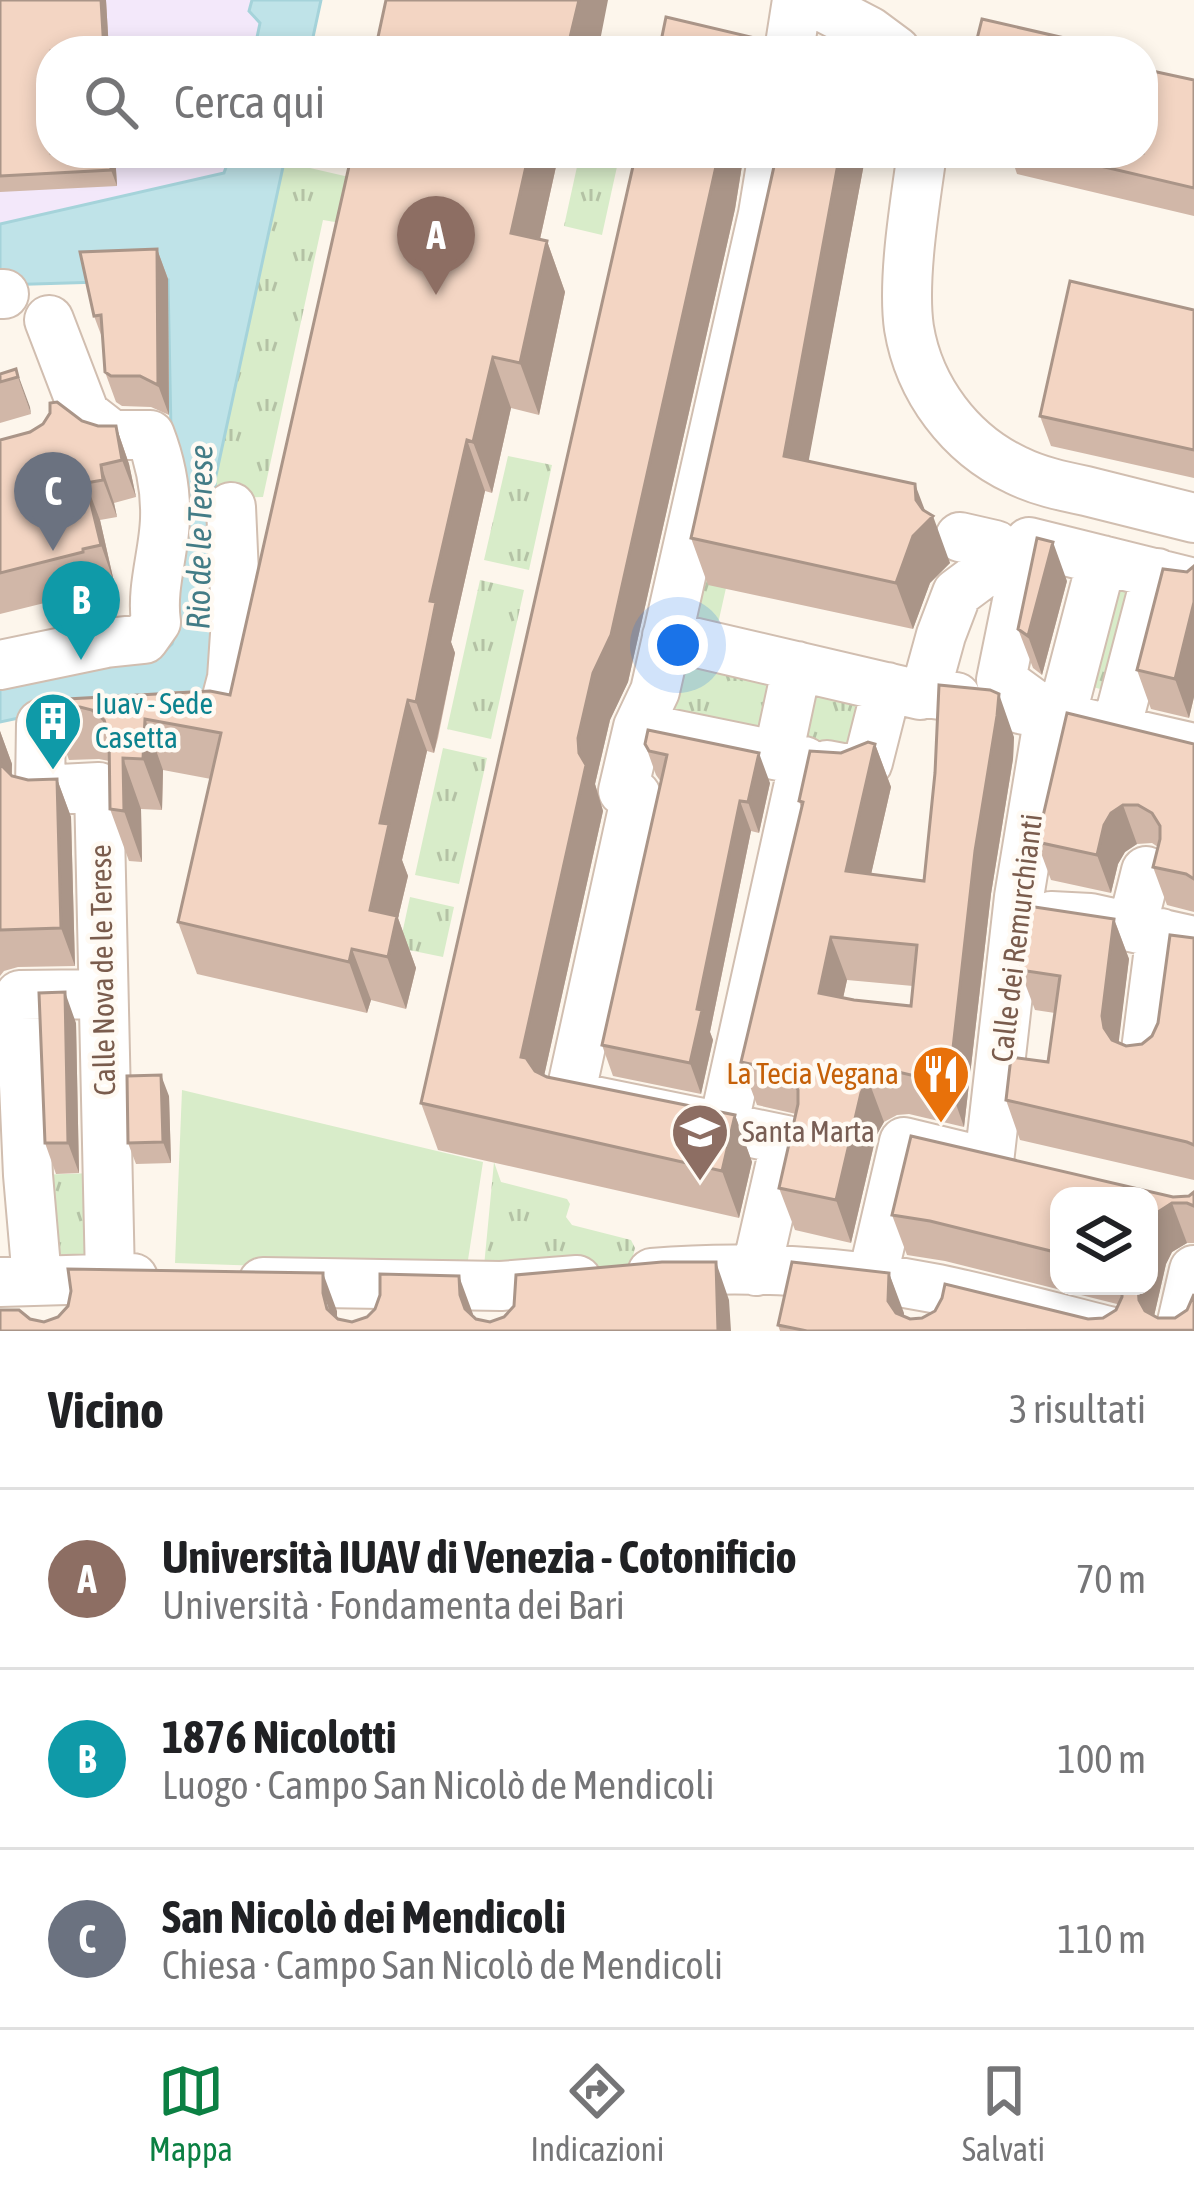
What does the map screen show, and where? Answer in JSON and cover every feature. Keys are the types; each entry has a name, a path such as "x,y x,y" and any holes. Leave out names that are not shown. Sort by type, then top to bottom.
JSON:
{"street":[{"path":"791,36 797,0"},
{"path":"809,0 876,36"},
{"path":"756,1271 786,1140 570,1096 636,795 623,791 638,727 655,691 771,168"},
{"path":"920,168 907,298 909,325 924,376 952,422 992,458 1041,480 1194,518"},
{"path":"12,661 144,639 156,622 165,520 158,455 150,435 112,435 85,414 49,320"},
{"path":"20,739 111,718 222,716 232,678 236,619 231,507"},
{"path":"984,699 1029,542 1175,578 1116,729"},
{"path":"984,699 948,613 987,548"},
{"path":"638,727 848,769 868,762 984,699 1102,560"},
{"path":"667,636 797,666 984,699 1194,748"},
{"path":"723,1127 791,758 797,666"},
{"name":"Calle dei Remurchianti","path":"872,1279 904,1142 1006,1166 1017,914 984,699"},
{"name":"Calle Nova de le Terese","path":"20,739 40,790 99,787 110,1277"},
{"path":"1145,1058 1162,934 1146,871"},
{"path":"1017,914 1090,918 1162,934"},
{"path":"56,1331 29,1280 14,1177 14,1059 20,994 104,994"},
{"path":"29,1280 202,1280 365,1308 495,1293 628,1267 756,1271 872,1279 934,1310 1109,1331"},
{"path":"1180,1331 1194,1270"}],"shaded area":[{"path":"0,0 252,0 250,11 261,22 258,36 36,36 36,168 226,168 224,173 0,224"}],"green space":[{"path":"283,168 310,168 375,183 365,227 323,220 263,497 215,498 215,480"},
{"path":"577,168 617,168 602,235 564,226"},
{"path":"763,214 709,584 726,588 713,646 887,687 868,762 655,731"},
{"path":"508,456 552,465 529,570 484,560"},
{"path":"1104,565 1149,577 1121,694 1076,683"},
{"path":"480,580 524,590 491,739 447,729"},
{"path":"443,748 487,758 459,884 415,875"},
{"path":"410,897 454,907 443,957 399,948"},
{"path":"182,1090 483,1162 466,1273 175,1263"},
{"path":"494,1162 501,1182 567,1199 566,1217 572,1225 631,1240 636,1265 483,1277"},
{"path":"95,1173 101,1267 41,1269 34,1175"}],"water":[{"path":"252,0 321,0 313,36 257,36 260,23 249,11"},
{"name":"Rio de le Terese","path":"226,168 283,168 215,480 220,678 215,692 0,722 0,678 157,658 175,634 168,280 0,285 0,224 224,173"}],"building":[{"path":"0,0 101,0 103,36 36,36 36,168 111,170 0,176"},
{"path":"386,0 579,0 570,36 378,36"},
{"path":"666,17 747,36 662,36"},
{"path":"982,19 1056,36 978,36"},
{"path":"1158,72 1194,80 1194,188 1109,168 1158,168"},
{"path":"349,168 526,168 511,233 547,241 520,363 493,357 473,442 467,440 430,601 436,602 416,702 408,700 380,823 389,824 370,910 397,916 388,957 352,949 349,962 178,922 221,733 145,719 143,759 123,758 124,811 110,809 109,735 104,720 80,707 50,709 50,700 210,691 230,695"},
{"path":"633,168 716,168 611,635 593,673 578,738 586,765 521,1057 547,1077 735,1115 722,1171 421,1103"},
{"path":"774,168 837,168 784,456 915,484 916,500 933,516 913,536 896,583 691,538"},
{"path":"157,249 158,385 140,376 105,372 101,315 94,316 80,252"},
{"path":"1070,281 1194,310 1194,450 1040,416"},
{"path":"16,369 18,377 0,382 0,374"},
{"path":"57,402 82,421 116,426 122,460 101,465 103,480 86,483 101,545 0,573 0,440 43,424 50,403"},
{"path":"1037,538 1053,542 1028,636 1018,629"},
{"path":"1194,566 1194,602 1175,679 1137,670 1163,569 1187,572"},
{"path":"939,685 999,694 975,851 949,1084 894,1071 868,1079 836,1200 779,1188 798,1090 790,1077 777,1070 741,1062 803,802 799,801 810,751 841,753 868,742 875,744 846,871 924,881","holes":["831,937 917,945 911,1006 819,993"]},
{"path":"1067,713 1194,744 1194,879 1153,867 1160,826 1152,813 1138,805 1123,805 1111,813 1097,855 1037,842"},
{"path":"648,730 759,753 748,802 740,801 690,1063 602,1045 667,755 649,751 645,744"},
{"path":"0,761 12,776 57,779 61,928 0,930"},
{"path":"1028,906 1114,919 1102,1016 1112,1040 1126,1046 1142,1044 1158,1023 1170,935 1194,938 1194,1145 1006,1100 1011,1057 1048,1062 1060,976 1020,970"},
{"path":"65,992 68,1143 45,1143 39,993"},
{"path":"161,1075 163,1142 128,1143 127,1076"},
{"path":"911,1136 1130,1187 1050,1187 1050,1251 892,1215"},
{"path":"1194,1192 1194,1206 1172,1203 1158,1212 1158,1194 1173,1197"},
{"path":"716,1262 718,1331 0,1331 0,1310 19,1310 44,1322 58,1317 68,1306 68,1269 323,1273 327,1309 338,1319 352,1322 375,1309 380,1274 459,1276 465,1309 476,1319 490,1322 504,1317 514,1306 516,1275"},
{"path":"792,1262 889,1273 888,1301 896,1313 910,1319 935,1311 945,1284 1088,1319 1103,1318 1116,1310 1122,1295 1139,1295 1145,1311 1158,1318 1175,1318 1187,1310 1194,1294 1194,1330 807,1331 778,1325"}],"place":[{"name":"Università IUAV di Venezia - Cotonificio","path":"436,295"},
{"name":"San Nicolò dei Mendicoli","path":"53,551"},
{"name":"1876 Nicolotti","path":"81,660"},
{"name":"Iuav - Sede Casetta","path":"53,772"},
{"name":"La Tecia Vegana","path":"941,1125"},
{"name":"Santa Marta","path":"700,1183"}]}
